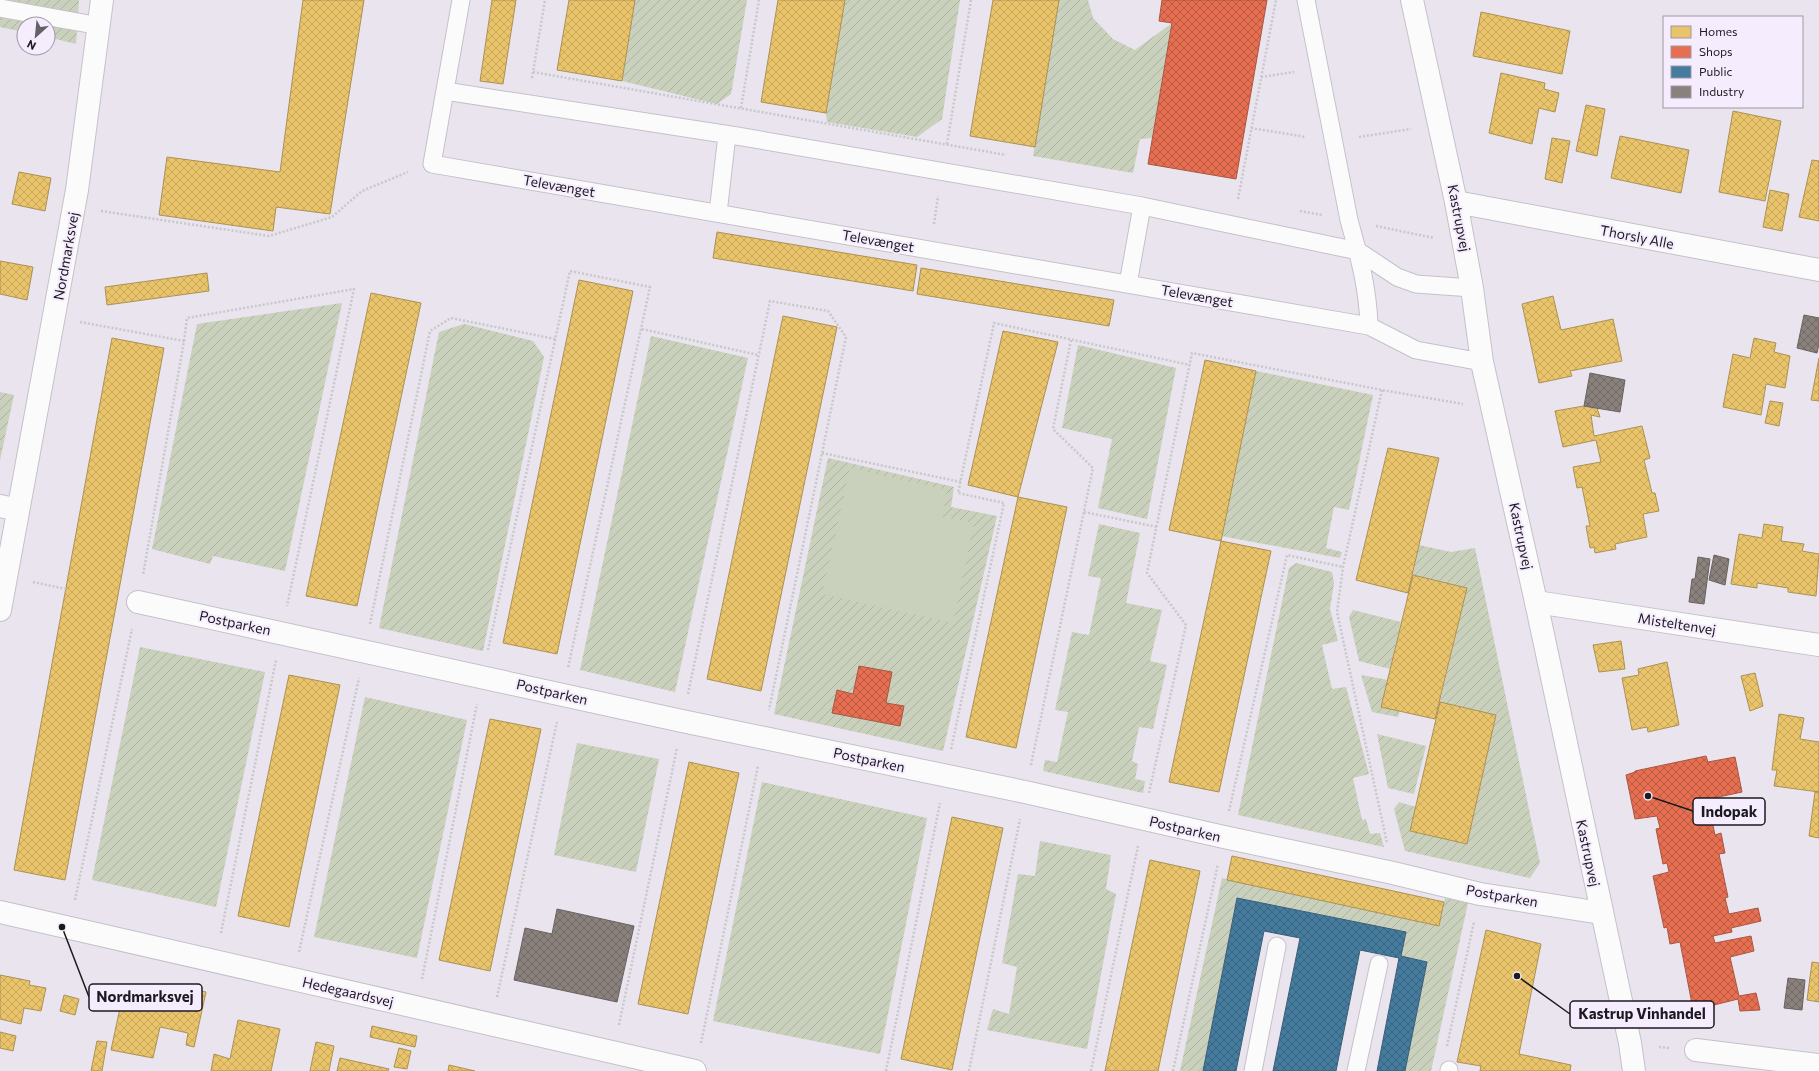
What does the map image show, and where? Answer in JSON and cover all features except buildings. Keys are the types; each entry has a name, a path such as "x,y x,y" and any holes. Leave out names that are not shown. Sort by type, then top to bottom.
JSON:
{"street":[{"name":"Nordmarksvej","path":"0,610 6,577 9,508 74,207 100,26 102,0"},
{"name":"Kastrupvej","path":"1412,0 1456,202 1472,288 1482,362 1536,602 1630,1044 1634,1071"},
{"name":"Thorsly Alle","path":"1456,202 1819,270"},
{"name":"Postparken","path":"138,602 682,721 1025,792 1393,873 1480,894 1601,913"},
{"name":"Misteltenvej","path":"1536,602 1819,645"},
{"name":"Hedegaardsvej","path":"0,912 695,1071"},
{"path":"1696,1050 1819,1065"}],"lane":[{"path":"432,162 461,0"},
{"path":"1306,0 1348,220 1358,251 1368,299 1369,326"},
{"path":"0,8 100,26"},
{"path":"445,91 732,136 1142,206 1358,251 1397,277 1416,284 1472,288"},
{"path":"718,213 732,136"},
{"name":"Televænget","path":"432,162 432,164 1369,326 1416,350 1482,362"},
{"path":"1128,284 1142,206"},
{"path":"1253,1071 1277,946"},
{"path":"1356,1071 1379,964"}],"path":[{"path":"528,103 545,0"},
{"path":"732,136 759,0"},
{"path":"929,250 971,0"},
{"path":"1238,199 1276,0"},
{"path":"1261,77 1319,68"},
{"path":"74,207 269,236 332,217 362,191 432,162"},
{"path":"416,1008 483,677 570,271 650,287 491,1025"},
{"path":"184,341 187,318 354,289 281,633 215,962"},
{"path":"613,1052 770,301 828,311 846,337 700,1048"},
{"path":"293,979 364,651 430,331 451,318 555,339"},
{"path":"1004,503 958,493 994,324 1190,365"},
{"path":"642,329 758,355"},
{"path":"969,1071 1025,792 1093,468 1053,429 1071,340"},
{"path":"1091,1071 1186,625 1147,573 1192,353 1382,390 1493,409"},
{"path":"1382,390 1343,566 1337,612 1393,873"},
{"path":"822,453 961,482"},
{"path":"1084,512 1157,527"},
{"path":"1173,1071 1287,555 1343,566"},
{"path":"6,577 66,589"},
{"path":"1449,1070 1446,1051 1480,894"},
{"path":"1630,1044 1696,1050"}],"green space":[{"path":"0,0 79,0 76,44 56,39 56,16 16,16 16,30 0,27"},
{"path":"635,0 747,0 731,94 717,104 622,81"},
{"path":"845,0 960,0 942,119 917,137 827,122 826,113"},
{"path":"1059,0 1088,0 1093,18 1113,39 1135,50 1172,23 1152,138 1140,139 1133,173 1033,156"},
{"path":"342,303 285,571 213,556 210,564 152,549 197,324"},
{"path":"464,324 533,341 544,357 483,651 379,628 439,332"},
{"path":"651,336 748,358 675,692 580,670"},
{"path":"1078,345 1176,368 1147,519 1098,508 1112,439 1062,428"},
{"path":"1256,371 1373,395 1349,510 1334,507 1326,548 1342,552 1340,558 1221,536"},
{"path":"0,392 14,395 0,460"},
{"path":"828,458 954,487 951,507 997,516 943,751 774,714"},
{"path":"850,468 947,490 942,517 974,523 953,623 822,594"},
{"path":"1099,524 1140,533 1126,603 1162,610 1150,661 1167,665 1153,729 1139,727 1132,761 1138,764 1135,779 1145,781 1143,793 1043,771 1045,760 1057,762 1068,712 1055,710 1072,632 1089,635 1101,578 1088,576"},
{"path":"1419,545 1451,552 1475,548 1540,863 1530,878 1405,851 1394,809 1399,802 1416,807 1410,831 1467,844 1496,715 1440,702 1467,588 1413,575"},
{"path":"1296,563 1332,572 1334,583 1330,609 1338,641 1322,645 1332,689 1346,687 1369,774 1353,778 1362,820 1366,819 1370,834 1380,833 1384,847 1238,815 1289,568"},
{"path":"1353,610 1401,622 1390,669 1359,661 1349,617"},
{"path":"140,647 265,672 216,907 92,880"},
{"path":"1361,675 1388,680 1381,706 1400,711 1398,717 1372,712"},
{"path":"365,697 467,720 417,958 314,937"},
{"path":"1377,734 1426,746 1414,794 1388,788"},
{"path":"577,743 659,759 636,872 554,855"},
{"path":"762,782 927,818 880,1054 713,1021"},
{"path":"1040,841 1111,855 1106,889 1116,894 1087,1049 987,1030 993,1009 1009,1014 1017,967 1002,963 1018,874 1035,876"},
{"path":"1222,878 1439,926 1445,898 1468,903 1431,1071 1405,1071 1427,962 1401,956 1406,932 1237,898 1203,1071 1180,1071"}],"place":[{"name":"Indopak","path":"1648,796"},
{"name":"Nordmarksvej","path":"62,927"},
{"name":"Kastrup Vinhandel","path":"1517,976"}]}
